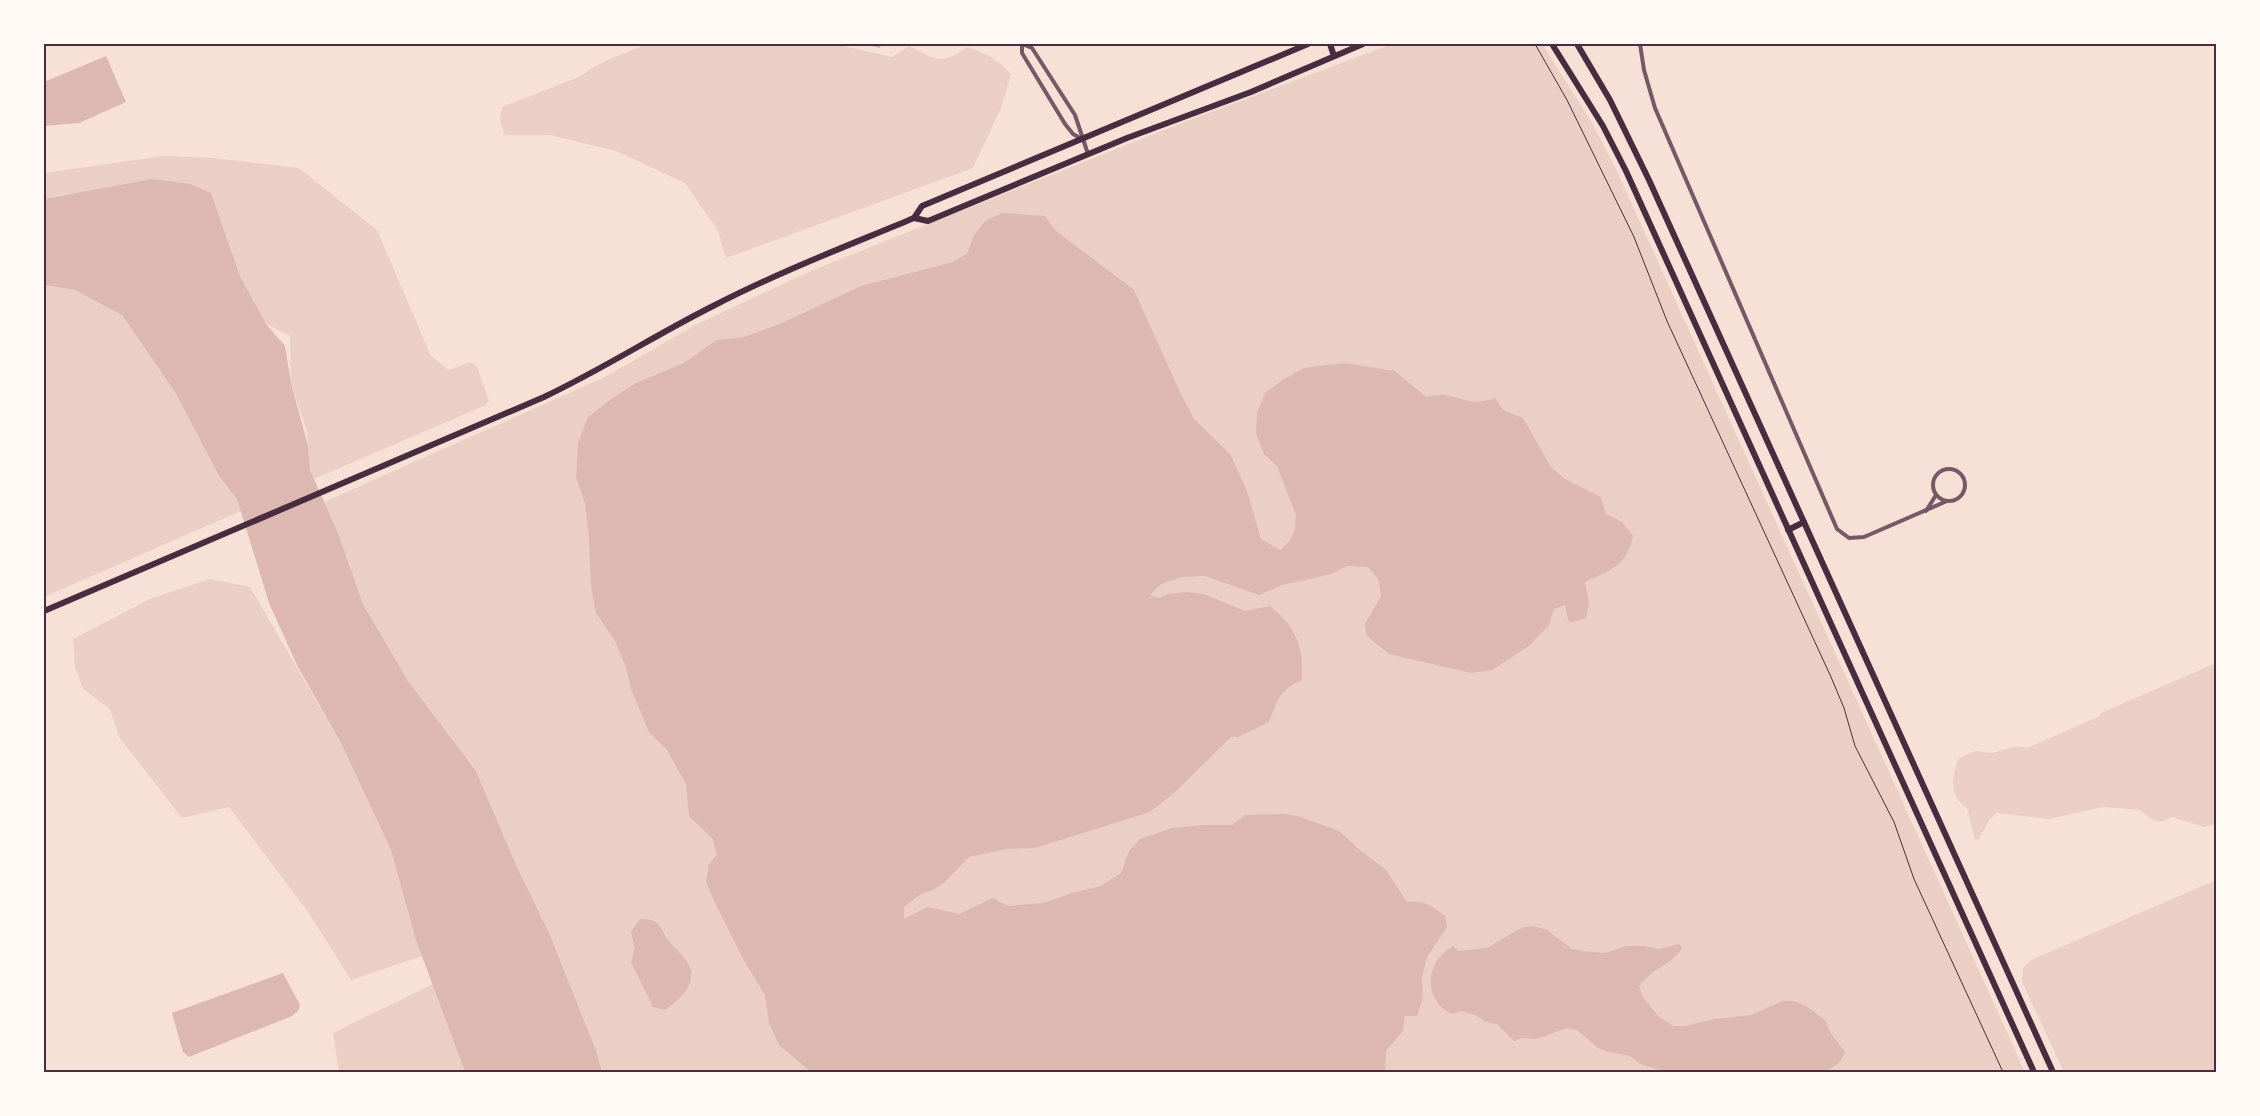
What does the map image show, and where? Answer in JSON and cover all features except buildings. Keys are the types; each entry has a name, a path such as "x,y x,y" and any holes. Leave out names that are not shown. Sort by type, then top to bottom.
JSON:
{"main road":[{"path":"44,612 559,390 597,371 684,320 754,286 914,218 922,206 1308,44"},
{"path":"1330,44 1334,56"},
{"path":"914,218 928,221 1088,154 1251,92 1364,44"},
{"path":"1552,44 1603,126 1626,171 2034,1072"},
{"path":"1577,44 1610,100 1628,136 2054,1072"},
{"path":"1788,530 1804,522"}],"street":[{"path":"1082,139 1073,134 1065,124 1022,53 1022,44 1032,48 1075,114 1088,154"},
{"path":"1640,44 1644,70 1655,108 1837,529 1844,536 1858,539 1958,499 1964,490 1964,480 1958,471 1945,469 1937,474 1932,483 1936,495 1947,502"},
{"path":"1926,511 1936,495"}],"path":[{"path":"1535,44 1567,100 1634,237 1667,321 1831,677 1844,708 1855,746 1894,822 1914,879 2003,1072"}],"shaded area":[{"path":"647,44 835,44 892,57 909,46 938,59 951,57 967,47 991,57 1011,74 1001,108 973,168 726,258 718,231 685,183 616,151 550,135 505,135 500,120 502,107 576,78 605,61"},
{"path":"1392,44 1542,44 1591,121 1616,169 2025,1072 602,1072 597,1053 550,935 517,867 476,771 408,681 363,604 338,533 324,502 605,377 695,325 813,270 1179,124"},
{"path":"106,56 126,102 79,123 44,126 44,82"},
{"path":"163,156 212,158 299,168 377,230 431,356 449,370 470,362 477,366 489,401 484,406 314,479 310,470 307,432 291,383 290,336 266,324 240,276 211,193 65,194 44,199 44,173"},
{"path":"152,179 190,184 211,193 240,276 266,324 285,346 291,383 308,446 310,470 338,533 363,604 408,681 476,771 517,867 550,935 597,1053 602,1072 465,1072 416,940 391,850 342,745 297,665 269,603 237,499 219,476 175,392 122,315 75,290 44,285 44,199"},
{"path":"1002,213 1045,216 1056,231 1134,290 1194,419 1230,454 1247,491 1261,539 1280,550 1290,541 1295,529 1296,515 1277,466 1264,454 1256,434 1257,413 1265,393 1282,380 1304,368 1344,363 1395,371 1426,397 1443,395 1475,402 1495,398 1503,410 1523,418 1551,467 1565,479 1601,497 1606,514 1622,522 1633,536 1622,561 1610,570 1585,582 1589,603 1586,618 1569,623 1565,605 1554,609 1549,625 1530,645 1492,670 1471,673 1389,654 1367,636 1365,624 1381,596 1378,579 1368,567 1347,566 1331,574 1282,585 1259,595 1205,576 1182,577 1161,584 1150,595 1159,598 1168,594 1187,592 1204,594 1245,611 1270,606 1292,630 1300,648 1302,680 1289,687 1280,696 1269,722 1238,737 1231,737 1175,792 1150,812 1035,848 1006,849 969,857 945,882 933,890 921,894 904,907 904,919 928,907 959,914 993,898 1008,906 1043,903 1101,886 1121,873 1129,851 1140,839 1172,828 1232,825 1245,815 1284,814 1298,816 1339,831 1386,870 1407,902 1427,904 1445,916 1447,927 1427,957 1422,977 1423,998 1417,1016 1405,1016 1403,1031 1386,1051 1385,1072 811,1072 779,1045 769,1023 765,995 743,959 717,907 706,882 709,864 717,855 713,839 689,816 686,784 667,750 649,732 631,689 626,667 615,641 596,613 591,586 589,537 585,503 576,477 578,443 588,417 636,383 684,363 717,340 744,337 780,324 861,286 953,262 967,254 974,235 985,221"},
{"path":"44,285 75,290 122,314 175,392 219,476 237,499 241,511 44,597"},
{"path":"210,579 250,587 342,745 391,850 422,956 351,980 308,912 229,807 182,818 119,737 110,709 83,689 75,667 73,639 152,598"},
{"path":"2216,663 2216,824 2204,827 2172,817 2162,822 2154,821 2140,810 2103,807 2049,819 1996,813 1989,820 1979,839 1975,840 1967,808 1961,803 1954,792 1954,771 1959,758 1976,751 1992,753 2017,746 2027,748 2100,716 2101,713"},
{"path":"2216,880 2216,1072 2064,1072 2022,982 2023,968 2031,960"},
{"path":"640,919 654,921 658,924 668,940 684,957 690,967 691,978 688,988 665,1010 653,1007 631,962 635,948 631,932"},
{"path":"1533,926 1547,930 1572,949 1582,951 1605,953 1627,946 1644,946 1660,949 1679,944 1682,948 1678,954 1649,975 1639,986 1643,997 1658,1016 1674,1026 1685,1026 1715,1019 1751,1015 1782,1001 1794,1001 1806,1006 1825,1020 1830,1032 1845,1052 1844,1056 1837,1065 1823,1072 1669,1072 1642,1065 1630,1056 1598,1048 1577,1030 1567,1028 1537,1039 1522,1038 1514,1041 1497,1024 1486,1022 1475,1015 1461,1011 1452,1014 1442,1008 1432,990 1431,980 1432,970 1444,953 1453,946 1458,951 1487,948 1523,927"},
{"path":"283,973 300,1005 298,1011 292,1016 189,1057 183,1052 172,1013"},
{"path":"433,984 465,1072 339,1072 333,1033"}]}
